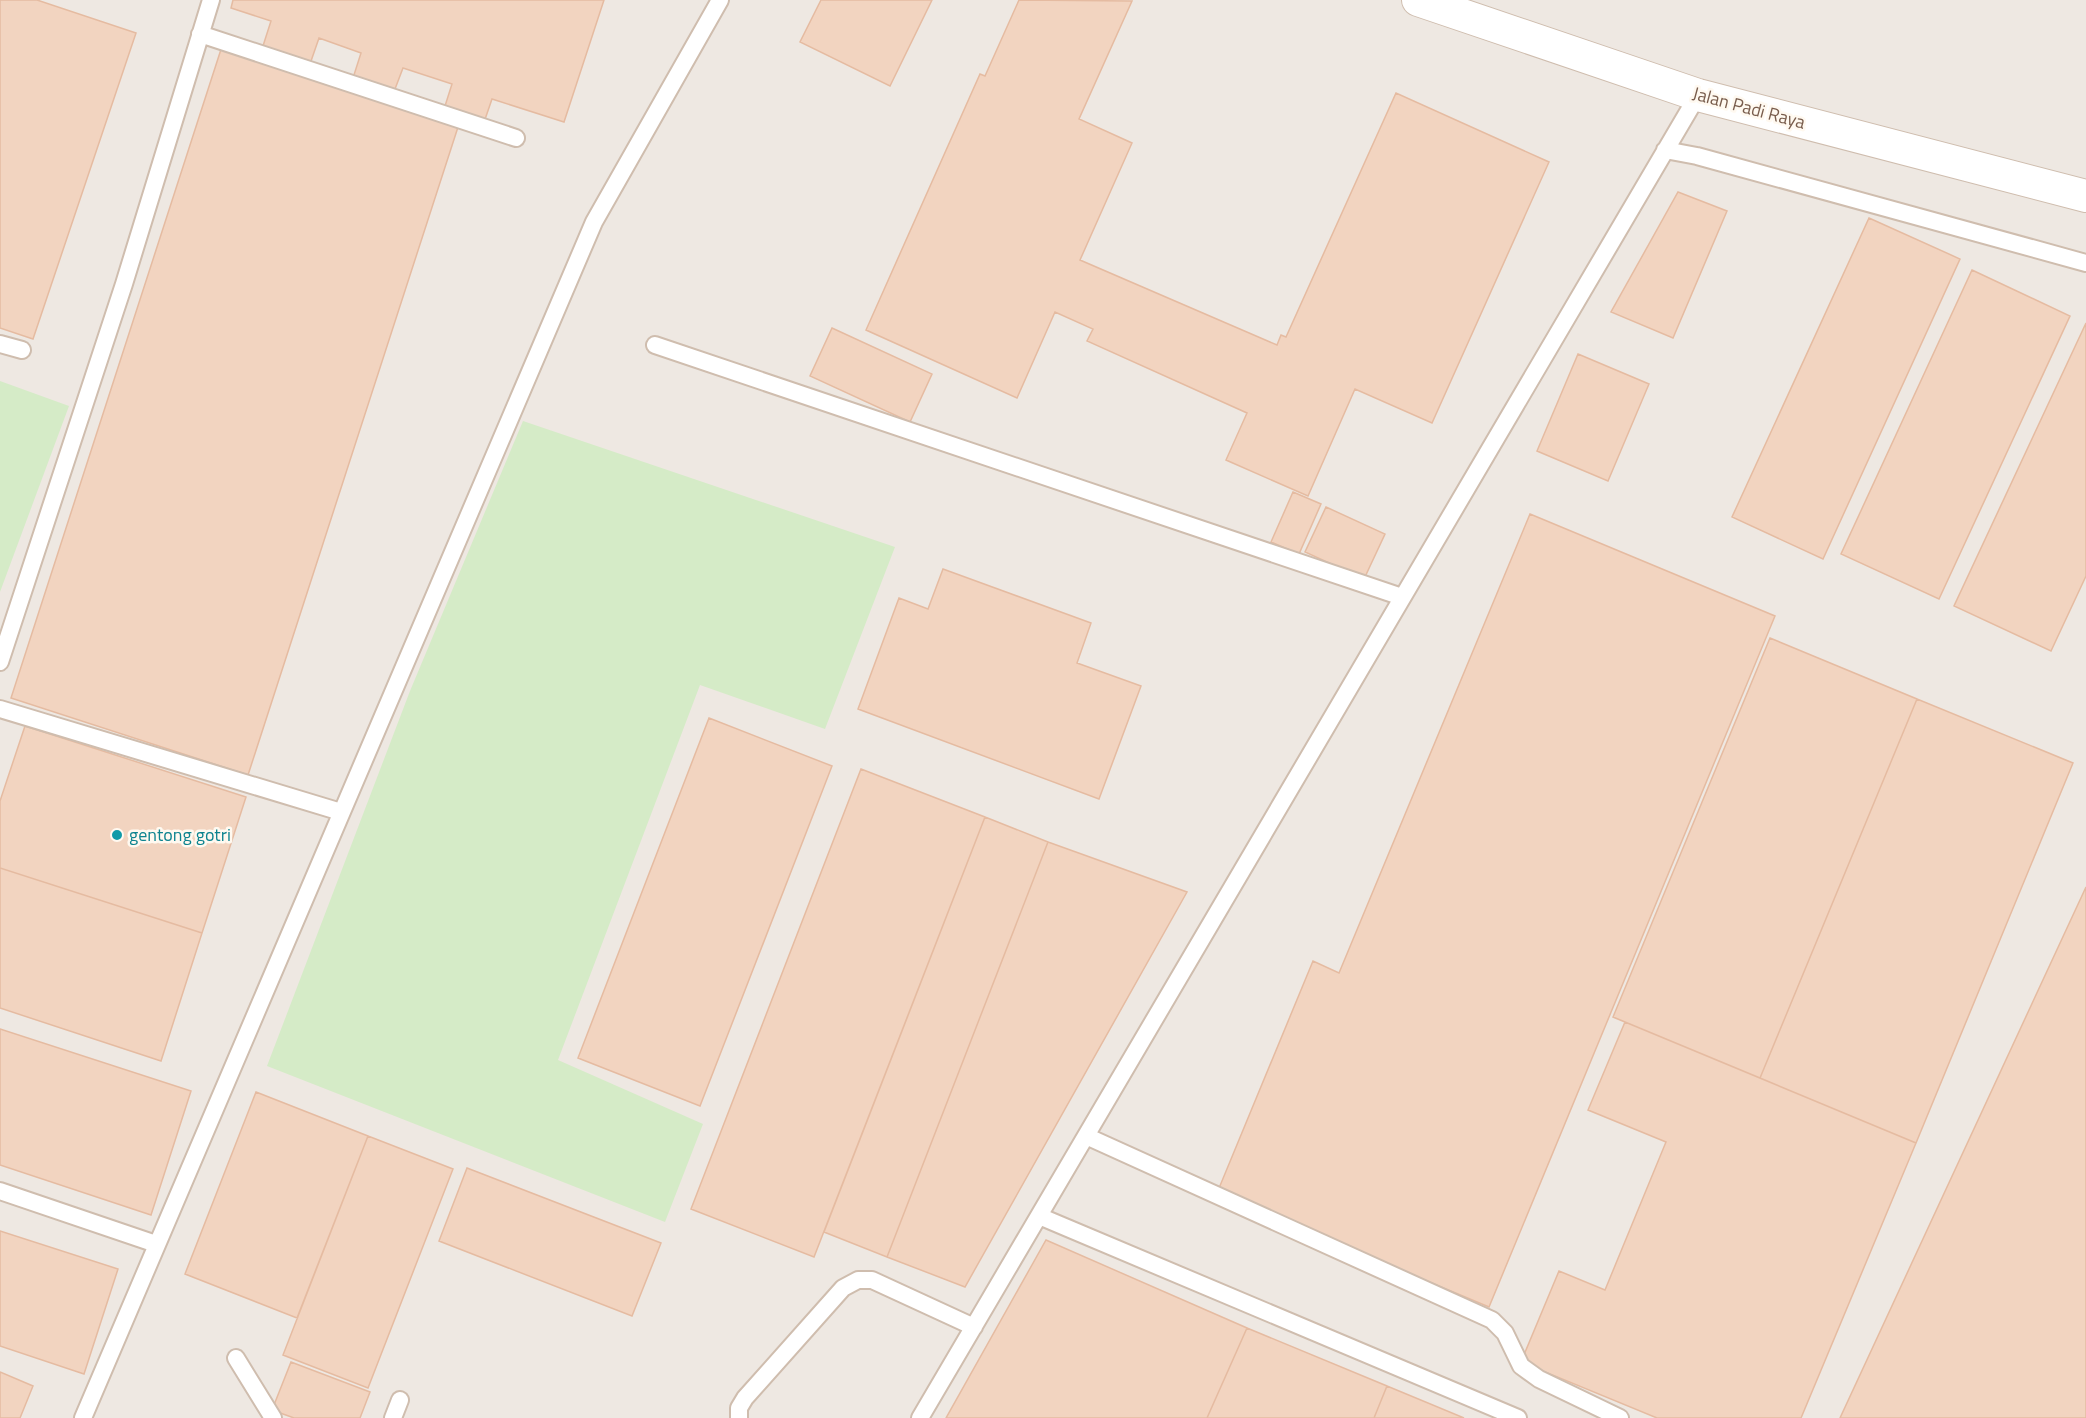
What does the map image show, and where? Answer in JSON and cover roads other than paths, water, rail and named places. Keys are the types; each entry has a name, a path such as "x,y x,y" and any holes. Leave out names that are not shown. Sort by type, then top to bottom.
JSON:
{"street":[{"name":"Jalan Padi Raya","path":"1418,0 1698,95 2086,195"}],"lane":[{"path":"0,662 124,284 211,0"},
{"path":"83,1418 594,222 720,0"},
{"path":"200,34 516,138"},
{"path":"920,1418 1698,95"},
{"path":"1665,150 1697,156 2086,263"},
{"path":"0,344 22,350"},
{"path":"654,345 1402,597"},
{"path":"0,709 341,812"},
{"path":"1086,1136 1492,1320 1505,1334 1521,1366 1539,1379 1620,1418"},
{"path":"0,1191 156,1244"},
{"path":"1039,1216 1518,1418"},
{"path":"739,1418 739,1408 745,1398 843,1288 858,1280 872,1280 974,1327"},
{"path":"236,1358 273,1418"},
{"path":"393,1418 400,1400"}],"place":[{"name":"gentong gotri","path":"117,835"}]}
